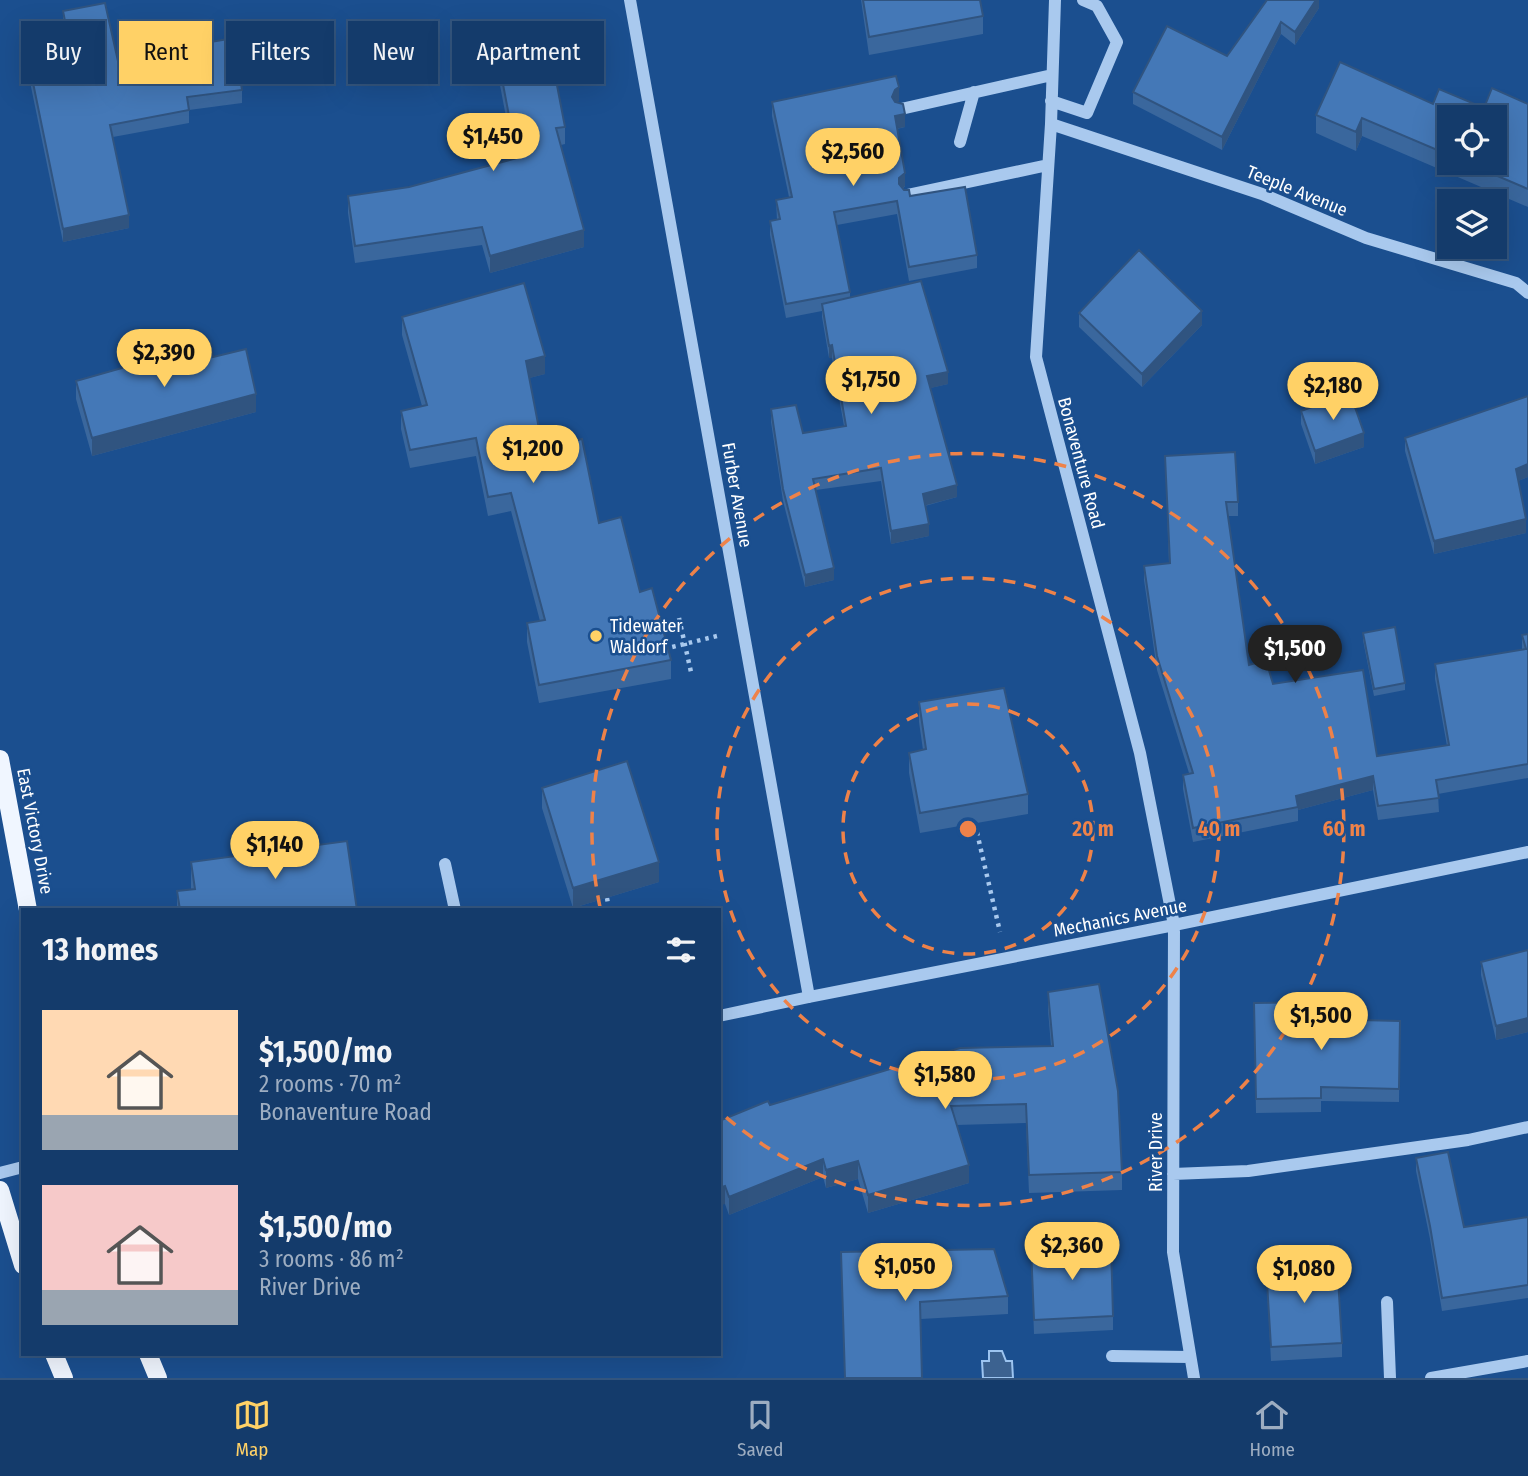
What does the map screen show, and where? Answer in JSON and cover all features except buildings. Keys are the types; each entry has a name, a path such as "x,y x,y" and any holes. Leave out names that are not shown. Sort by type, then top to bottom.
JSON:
{"main road":[{"name":"East Victory Drive","path":"0,759 28,908"},
{"path":"0,1191 21,1259"},
{"path":"55,1356 64,1378"},
{"path":"149,1356 158,1378"}],"street":[{"name":"Furber Avenue","path":"630,0 809,996"},
{"name":"Bonaventure Road","path":"1055,0 1051,124 1036,357 1140,753 1174,925"},
{"path":"1051,101 1087,113 1117,41 1097,6 1083,0"},
{"path":"901,109 1052,75"},
{"path":"960,142 974,92"},
{"name":"Teeple Avenue","path":"1051,124 1262,194 1366,238 1516,282 1528,293"},
{"path":"907,195 1048,165"},
{"name":"Mechanics Avenue","path":"721,1016 1528,852"},
{"path":"445,864 455,908"},
{"name":"River Drive","path":"1174,925 1173,1252 1194,1378"},
{"path":"1173,1174 1248,1171 1468,1140 1528,1127"},
{"path":"0,1172 21,1167"},
{"path":"1387,1301 1390,1378"},
{"path":"1112,1356 1190,1357"},
{"path":"1431,1378 1469,1375 1528,1360"}],"path":[{"path":"679,618 691,671"},
{"path":"663,649 743,631"},
{"path":"975,824 1006,958"},
{"path":"607,898 609,908"}],"water":[{"path":"989,1351 1002,1351 1006,1361 1012,1361 1013,1378 983,1378 982,1361 989,1361"}],"place":[{"name":"Tidewater Waldorf","path":"596,636"}]}
